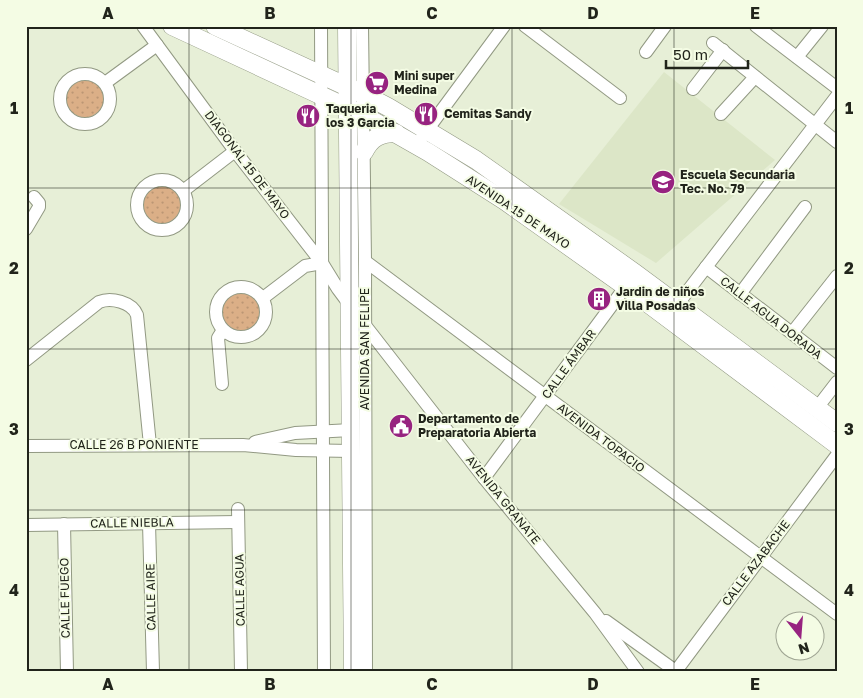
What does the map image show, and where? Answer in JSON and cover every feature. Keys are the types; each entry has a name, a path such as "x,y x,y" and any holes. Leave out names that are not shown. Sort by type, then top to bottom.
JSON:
{"main road":[{"name":"AVENIDA 15 DE MAYO","path":"172,26 343,106 417,145 630,280 677,305 837,423"},
{"name":"AVENIDA 15 DE MAYO","path":"215,26 342,85 427,130 476,160 837,445"},
{"name":"AVENIDA SAN FELIPE","path":"336,26 342,85 350,304 338,431"},
{"name":"AVENIDA SAN FELIPE","path":"342,85 347,26"},
{"name":"AVENIDA SAN FELIPE","path":"341,672 338,290 343,106"},
{"path":"364,152 368,143 374,138 381,134 396,133"},
{"name":"AVENIDA SAN FELIPE","path":"338,451 353,672"}],"street":[{"name":"DIAGONAL 15 DE MAYO","path":"143,26 235,150 322,262 338,290 350,304"},
{"name":"AVENIDA SAN FELIPE","path":"321,26 342,85 343,106 322,262 338,431 324,672"},
{"name":"AVENIDA SAN FELIPE","path":"342,85 362,26"},
{"path":"417,145 504,26"},
{"path":"525,26 620,98"},
{"path":"646,52 665,26"},
{"path":"756,26 837,88"},
{"path":"797,57 822,26"},
{"path":"105,83 157,45"},
{"path":"692,89 718,46 837,142"},
{"path":"721,114 755,77"},
{"path":"677,305 837,96"},
{"name":"AVENIDA SAN FELIPE","path":"343,106 364,152 366,672"},
{"path":"183,190 235,150"},
{"path":"158,180 176,184 183,190 187,199 187,208 185,217 179,224 171,229 162,231 152,229 144,224 139,216 137,207 138,198 142,190 158,180"},
{"path":"26,229 40,207 40,202 34,197"},
{"path":"740,294 805,207"},
{"name":"AVENIDA TOPACIO","path":"365,261 837,614"},
{"path":"262,298 306,266 322,262"},
{"name":"CALLE AGUA DORADA","path":"706,268 837,368"},
{"path":"792,333 837,276"},
{"name":"CALLE ÁMBAR","path":"484,478 630,280"},
{"path":"247,287 256,291 262,298 266,306 267,316 258,332 240,338 231,336 223,330 218,322 217,304 229,290 247,287"},
{"path":"26,360 99,302 109,299 131,306 137,315 150,445"},
{"name":"AVENIDA GRANATE","path":"350,304 484,478 595,613 638,672"},
{"path":"222,384 218,338 223,330"},
{"path":"817,408 837,382"},
{"name":"CALLE 26 B PONIENTE","path":"243,445 296,433 338,431"},
{"path":"296,433 296,450"},
{"name":"CALLE 26 B PONIENTE","path":"26,446 243,445 296,450 338,451"},
{"name":"CALLE AZABACHE","path":"676,671 837,455"},
{"name":"CALLE NIEBLA","path":"26,525 149,523 238,515"},
{"name":"CALLE AGUA","path":"238,515 241,672"},
{"name":"CALLE AIRE","path":"149,523 153,672"},
{"name":"CALLE FUEGO","path":"64,524 67,672"},
{"path":"595,613 676,671"}],"shaded area":[{"name":"Escuela Secundaria Tec. No. 79","path":"664,72 775,160 656,263 559,204"},
{"path":"84,75 104,85 106,107 86,120 66,110 64,89"},
{"path":"161,182 180,192 182,214 163,227 143,217 141,195"},
{"path":"239,289 259,299 261,321 242,334 222,324 220,303"}],"place":[{"name":"Mini super Medina","path":"377,83"},
{"name":"Cemitas Sandy","path":"426,114"},
{"name":"Taqueria los 3 Garcia","path":"308,116"},
{"name":"Escuela Secundaria Tec. No. 79","path":"663,182"},
{"name":"Jardin de niños Villa Posadas","path":"599,299"},
{"name":"Departamento de Preparatoria Abierta","path":"401,426"}]}
